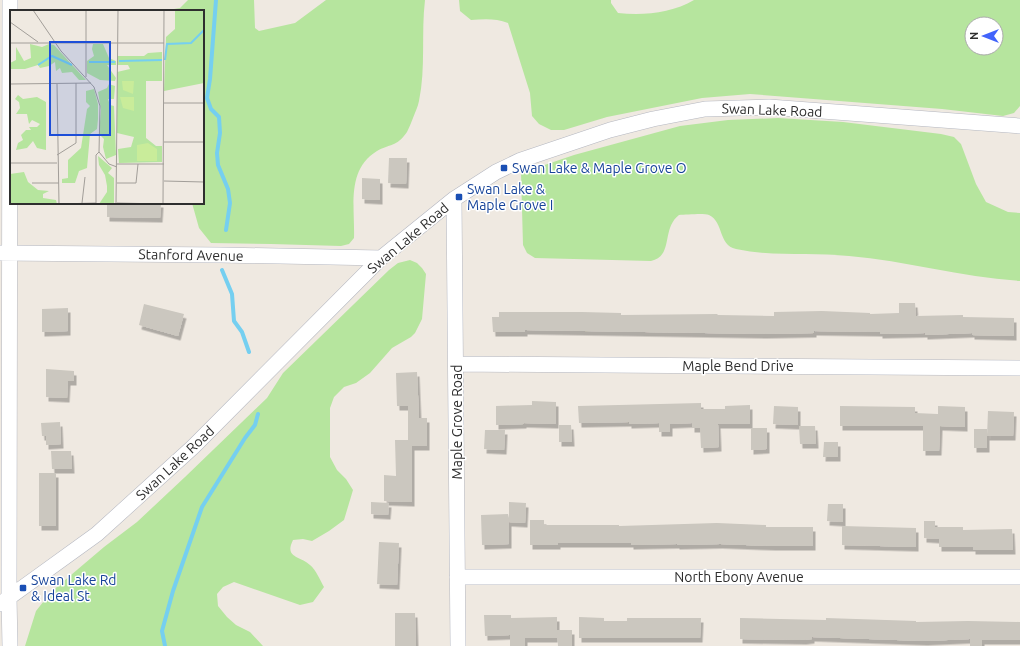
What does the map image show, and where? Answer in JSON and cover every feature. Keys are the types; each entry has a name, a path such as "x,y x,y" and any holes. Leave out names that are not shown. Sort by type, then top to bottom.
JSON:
{"street":[{"path":"10,0 5,253 5,600 10,646"},
{"name":"Swan Lake Road","path":"5,600 98,534 125,510 198,441 381,258 454,199 496,172 521,160 610,130 653,119 705,109 769,107 1020,126"},
{"name":"Maple Grove Road","path":"454,199 458,646"},
{"name":"Stanford Avenue","path":"5,253 381,258"},
{"name":"Maple Bend Drive","path":"456,364 1020,368"},
{"name":"North Ebony Avenue","path":"457,577 1020,577"}],"green space":[{"path":"188,0 254,0 255,28 259,31 295,23 326,0 425,0 423,25 423,63 418,105 408,130 403,137 396,143 377,151 367,159 360,168 354,190 354,238 349,244 341,246 211,243 199,228 192,204 204,204 204,10 168,10 180,8"},
{"path":"459,0 611,0 611,3 618,13 647,14 667,11 694,0 1020,0 1020,106 1014,113 1003,116 942,109 750,94 702,98 607,117 564,130 551,130 539,124 532,116 530,93 508,23 485,19 471,20 460,11"},
{"path":"778,118 843,122 941,134 954,137 961,144 976,184 986,202 1008,212 1020,213 1020,281 977,276 870,258 835,255 778,254 736,249 730,247 726,243 714,218 703,214 679,215 670,227 663,254 651,261 535,258 527,253 523,245 521,173 574,155 680,126 728,120"},
{"path":"410,260 417,263 426,274 422,319 415,333 392,348 370,373 356,383 344,387 334,397 330,408 330,457 337,470 346,479 353,490 344,520 312,541 303,539 293,540 290,550 294,556 312,567 324,587 313,602 300,605 234,582 223,587 217,594 218,606 236,625 250,632 263,646 25,646 36,611 51,592 104,547 137,522 267,398 283,373 389,270 398,263"}],"building":[{"path":"389,158 407,158 406,184 388,183"},
{"path":"362,178 380,179 380,200 362,199"},
{"path":"107,204 161,204 160,218 107,217"},
{"path":"899,303 915,303 916,316 963,315 963,317 1014,318 1014,336 972,335 972,333 925,335 925,333 880,334 880,332 814,331 814,333 765,334 525,330 525,332 493,332 492,317 499,317 499,312 582,312 621,313 621,315 717,314 774,316 774,312 822,311 870,314 899,313"},
{"path":"144,304 184,314 178,336 139,325"},
{"path":"68,308 68,331 42,332 42,309"},
{"path":"46,369 74,371 74,381 68,381 67,398 46,397"},
{"path":"417,372 419,418 427,418 427,446 412,446 412,502 384,501 384,475 396,476 395,440 408,440 408,406 397,406 396,373"},
{"path":"532,401 556,402 556,424 524,423 496,425 496,406 532,405"},
{"path":"701,403 701,409 725,409 725,406 750,405 750,424 718,424 719,447 701,448 700,428 692,428 692,423 670,424 670,432 659,432 659,423 579,423 578,406"},
{"path":"774,406 798,407 798,425 773,424"},
{"path":"840,406 915,407 915,413 938,414 938,406 965,407 965,427 940,426 939,451 923,451 923,426 840,426"},
{"path":"988,411 1014,412 1013,436 987,436"},
{"path":"60,422 61,444 46,445 46,436 42,436 41,423"},
{"path":"559,425 571,425 572,442 559,442"},
{"path":"799,426 815,426 816,444 800,444"},
{"path":"751,428 767,428 767,449 751,450"},
{"path":"974,429 987,429 987,448 974,448"},
{"path":"485,430 505,430 504,450 484,449"},
{"path":"824,442 838,442 838,457 823,457"},
{"path":"51,451 71,451 72,469 52,469"},
{"path":"39,473 56,473 56,526 39,526"},
{"path":"371,502 389,503 388,515 371,514"},
{"path":"509,502 526,503 525,523 509,522 509,544 482,545 481,515 508,514 509,518"},
{"path":"828,504 843,504 843,522 827,521"},
{"path":"530,520 544,520 544,525 619,526 717,523 766,525 766,527 813,527 813,546 720,544 631,545 631,543 558,543 558,545 530,545"},
{"path":"924,521 935,521 935,527 963,527 963,530 1012,529 1013,550 973,550 973,547 939,547 939,539 924,538"},
{"path":"842,526 916,528 916,547 842,545"},
{"path":"379,542 399,543 397,585 377,584"},
{"path":"395,613 415,613 416,646 395,646"},
{"path":"484,615 511,615 511,618 557,617 557,638 525,638 525,646 510,646 510,635 485,636"},
{"path":"579,617 604,618 604,621 627,621 627,618 701,618 700,638 579,638"},
{"path":"740,618 826,620 826,618 916,622 1020,622 1020,640 982,640 982,646 970,646 970,639 925,641 812,637 812,639 804,640 740,639"},
{"path":"557,630 572,630 572,646 558,646"}],"waterway":[{"path":"216,0 210,79 207,98 211,109 219,117 220,133 217,153 218,165 228,189 230,203 226,230"},
{"path":"222,270 232,294 234,321 242,332 249,352"},
{"path":"165,646 162,631 173,591 202,507 245,438 255,425 258,414"}],"place":[{"name":"Swan Lake & Maple Grove O","path":"504,168"},
{"name":"Swan Lake & Maple Grove I","path":"459,197"},
{"name":"Swan Lake Rd & Ideal St","path":"23,588"}]}
